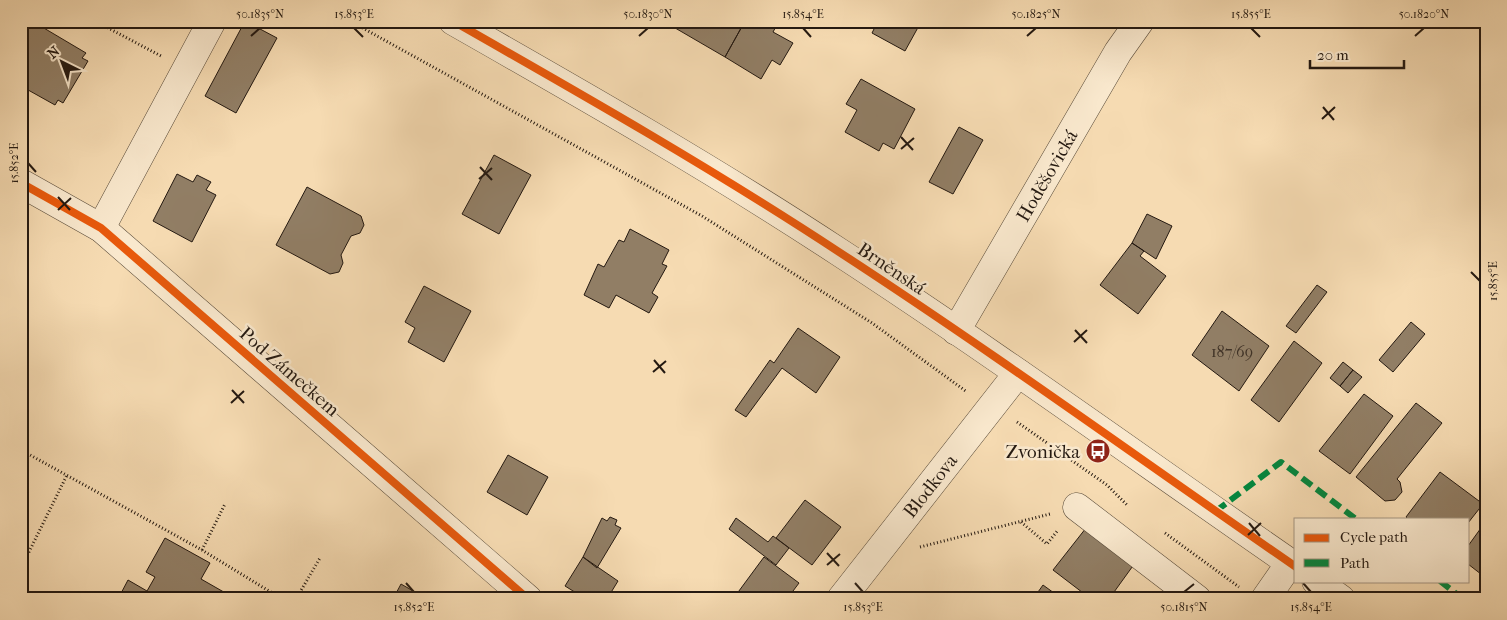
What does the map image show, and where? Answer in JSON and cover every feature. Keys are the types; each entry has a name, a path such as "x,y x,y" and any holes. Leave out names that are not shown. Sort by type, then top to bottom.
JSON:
{"street":[{"path":"101,228 212,21"},
{"name":"Brněnská","path":"453,21 635,125 838,251 1018,373 1293,565"},
{"name":"Hoděšovická","path":"956,331 1114,61 1140,21"},
{"name":"Pod Zámečkem","path":"21,183 101,228 528,599"},
{"name":"Blodkova","path":"842,599 1018,373"},
{"path":"1077,508 1198,599"},
{"path":"1265,599 1293,565"},
{"path":"1317,582 1341,599"}],"path":[{"path":"95,21 186,69"},
{"path":"350,21 702,216 872,323 963,390 993,405 1107,485 1133,510"},
{"path":"21,450 202,550 282,599"},
{"path":"21,568 67,476"},
{"path":"912,549 1118,496"},
{"path":"202,550 225,504"},
{"path":"1021,522 1047,544 1077,508"},
{"path":"1163,532 1240,588"},
{"path":"296,599 320,558"}],"building":[{"path":"23,21 32,21 86,53 82,58 88,61 63,103 58,100 55,105 21,86"},
{"path":"245,21 277,38 236,113 205,96"},
{"path":"672,21 745,21 725,57 670,25"},
{"path":"745,21 779,21 773,32 793,43 780,65 772,60 761,79 725,57"},
{"path":"878,21 921,22 905,51 872,33"},
{"path":"861,79 915,109 894,149 883,143 879,151 845,132 857,110 846,104"},
{"path":"959,127 983,140 953,194 929,182"},
{"path":"494,155 531,175 499,234 462,214"},
{"path":"177,174 193,182 197,175 211,182 206,190 216,195 192,242 153,221"},
{"path":"307,187 361,216 364,225 360,233 351,236 341,255 343,263 339,272 330,274 276,245"},
{"path":"1147,214 1172,226 1156,259 1132,243"},
{"path":"630,229 669,250 662,264 667,266 652,293 658,297 649,313 616,295 609,308 584,295 598,264 604,267 619,240 624,242"},
{"path":"1132,243 1144,251 1140,256 1166,276 1138,314 1100,285"},
{"path":"1317,285 1327,292 1296,333 1286,326"},
{"path":"424,286 471,311 444,362 408,342 415,328 405,322"},
{"path":"1222,311 1269,346 1239,391 1192,355"},
{"path":"1411,322 1425,334 1393,372 1379,360"},
{"path":"798,328 840,357 816,393 782,368 746,417 735,410 770,360 774,363"},
{"path":"1294,341 1322,363 1279,422 1251,400"},
{"path":"1343,362 1353,370 1340,386 1330,378"},
{"path":"1353,370 1362,377 1348,393 1340,386"},
{"path":"1364,394 1393,416 1350,474 1319,451"},
{"path":"1416,403 1442,423 1397,479 1400,482 1402,492 1395,500 1385,501 1356,477"},
{"path":"508,455 548,477 527,515 487,492"},
{"path":"1440,472 1483,504 1470,520 1470,518 1406,517"},
{"path":"805,500 841,527 812,565 776,538"},
{"path":"610,517 617,520 615,525 621,528 597,568 583,557 602,518 607,521"},
{"path":"736,518 768,542 773,536 789,548 776,565 729,529"},
{"path":"1486,521 1486,578 1470,566 1470,543"},
{"path":"1086,528 1135,563 1109,599 1091,599 1053,570"},
{"path":"165,538 210,563 201,579 236,599 118,599 128,580 147,591 155,577 146,572"},
{"path":"583,557 618,581 607,599 586,599 565,586"},
{"path":"764,557 799,583 787,599 733,599"},
{"path":"401,584 427,599 393,599"},
{"path":"1043,585 1054,593 1050,599 1033,599"}],"marked path":[{"path":"1216,511 1281,462 1355,518"},
{"path":"1441,582 1463,599"}],"cycle path":[{"path":"453,21 648,133 792,221 954,329 1294,566"},
{"path":"21,183 101,228 528,599"}],"place":[{"name":"Zvonička","path":"1098,451"}]}
